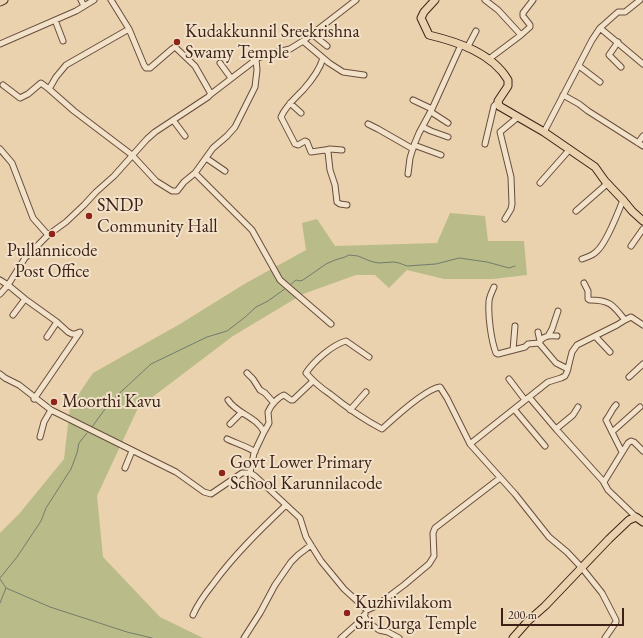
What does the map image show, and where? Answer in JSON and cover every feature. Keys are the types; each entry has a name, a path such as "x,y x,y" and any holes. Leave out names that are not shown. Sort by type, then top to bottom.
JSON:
{"main road":[{"path":"0,2 4,0"},
{"path":"435,0 420,18 429,35 450,40 478,52 489,59 501,70 508,80 508,86 498,101 500,108 544,132 595,167 632,211 643,221"},
{"path":"513,638 528,621 545,606 629,520 636,517 643,522"}],"street":[{"path":"81,0 84,6"},
{"path":"0,44 76,11 94,0"},
{"path":"111,0 129,29 146,68 150,68 175,47 195,66 211,94"},
{"path":"0,294 8,285 25,258 48,234 66,222 114,176 155,132 208,97 256,59 290,49 303,41 356,0"},
{"path":"485,0 498,10 521,35"},
{"path":"489,59 530,27 523,16 523,13 533,0"},
{"path":"544,132 592,40 600,28 618,12 625,12 640,0"},
{"path":"55,20 63,41"},
{"path":"600,28 643,64"},
{"path":"49,89 56,77 66,65 129,29"},
{"path":"408,174 413,147 464,46 476,31"},
{"path":"312,34 327,46"},
{"path":"303,41 323,58 344,72 364,75"},
{"path":"618,42 609,55 621,67"},
{"path":"323,58 313,77 305,88 290,103 281,118 294,143 298,145 305,141 307,142 311,152 330,149 342,150"},
{"path":"3,85 20,98 28,94 41,83 132,156 156,181 172,191 177,190 195,173 213,148 227,136 235,126 255,87 257,70 256,59"},
{"path":"220,63 231,78"},
{"path":"579,66 600,82"},
{"path":"563,95 641,144 643,136"},
{"path":"413,100 432,111 448,123"},
{"path":"290,103 301,113"},
{"path":"485,144 494,106 498,104"},
{"path":"506,218 512,204 511,178 500,132 518,117"},
{"path":"173,120 185,136"},
{"path":"368,124 413,147 441,154"},
{"path":"423,127 448,137"},
{"path":"0,149 12,163 33,218 48,234"},
{"path":"540,183 570,149"},
{"path":"326,150 328,152 330,170 335,185 337,202 347,205"},
{"path":"206,158 225,171"},
{"path":"195,173 252,230 280,280 331,324"},
{"path":"576,211 608,183"},
{"path":"582,259 596,253 601,247 618,214 623,200"},
{"path":"631,246 643,229"},
{"path":"0,280 57,322 68,332 72,334 80,332 34,399"},
{"path":"584,283 588,291 588,299 605,301 615,307 626,320"},
{"path":"494,287 489,301 490,320 497,354 539,342 544,337 557,336"},
{"path":"14,315 25,299"},
{"path":"548,336 558,311"},
{"path":"470,444 548,382 564,377 568,369 572,352 577,345 630,317 643,325"},
{"path":"47,337 57,322"},
{"path":"514,350 515,326"},
{"path":"538,332 539,342 556,363 568,369"},
{"path":"595,336 610,352"},
{"path":"370,357 346,341 339,343 317,361 306,373 313,381 350,410 382,429 408,406 424,395 440,387 470,444 515,494 549,537 567,552 602,593 616,620 606,638"},
{"path":"629,377 643,364"},
{"path":"246,373 253,378 260,390 265,393 274,403"},
{"path":"0,374 19,385 34,399 50,410 176,472 204,492 211,494 242,473 250,473 255,476 300,518 306,537 321,561 344,589 367,610"},
{"path":"509,379 604,482 608,490 636,517"},
{"path":"250,473 255,452 269,423 268,412 274,403 284,395 293,400 313,381"},
{"path":"350,410 366,392"},
{"path":"228,400 242,413 250,417 263,429 264,432"},
{"path":"616,405 606,420 622,452"},
{"path":"556,429 573,415 578,407"},
{"path":"612,432 640,407"},
{"path":"514,409 545,446"},
{"path":"40,437 44,422 50,410"},
{"path":"230,424 242,413"},
{"path":"227,439 252,449 255,452"},
{"path":"604,482 628,443 631,441 634,442 643,451"},
{"path":"125,468 132,451"},
{"path":"341,638 364,616 367,610 376,606 429,564 434,556 433,533 435,528 500,478"},
{"path":"193,615 197,605 239,551 286,504"},
{"path":"244,638 275,585 291,562 311,545"},
{"path":"364,616 369,623 379,630 388,632 399,638"}],"green space":[{"path":"450,213 485,216 488,241 524,241 527,275 493,279 444,279 407,270 389,288 375,275 356,275 303,294 233,336 138,408 97,496 103,557 160,617 203,638 0,638 0,533 19,514 64,459 70,407 93,373 180,324 246,283 306,250 302,223 317,219 335,246 437,243"}],"waterway":[{"path":"290,285 296,280 303,280 326,264 349,255 358,256 378,263 394,262 407,266 436,264 459,258 487,262 509,268 515,266"},
{"path":"92,427 110,402 151,364 207,337 227,331 256,307 268,301 286,288"},
{"path":"0,578 17,557 41,521 46,508 71,469 79,443 87,433"},
{"path":"0,579 6,588 0,603"},
{"path":"6,588 50,607 127,632 152,638"}],"place":[{"name":"Kudakkunnil Sreekrishna Swamy Temple","path":"177,42"},
{"name":"SNDP Community Hall","path":"89,216"},
{"name":"Pullannicode Post Office","path":"52,234"},
{"name":"Moorthi Kavu","path":"54,402"},
{"name":"Govt Lower Primary School Karunnilacode","path":"222,473"},
{"name":"Kuzhivilakom Sri Durga Temple","path":"347,613"}]}
